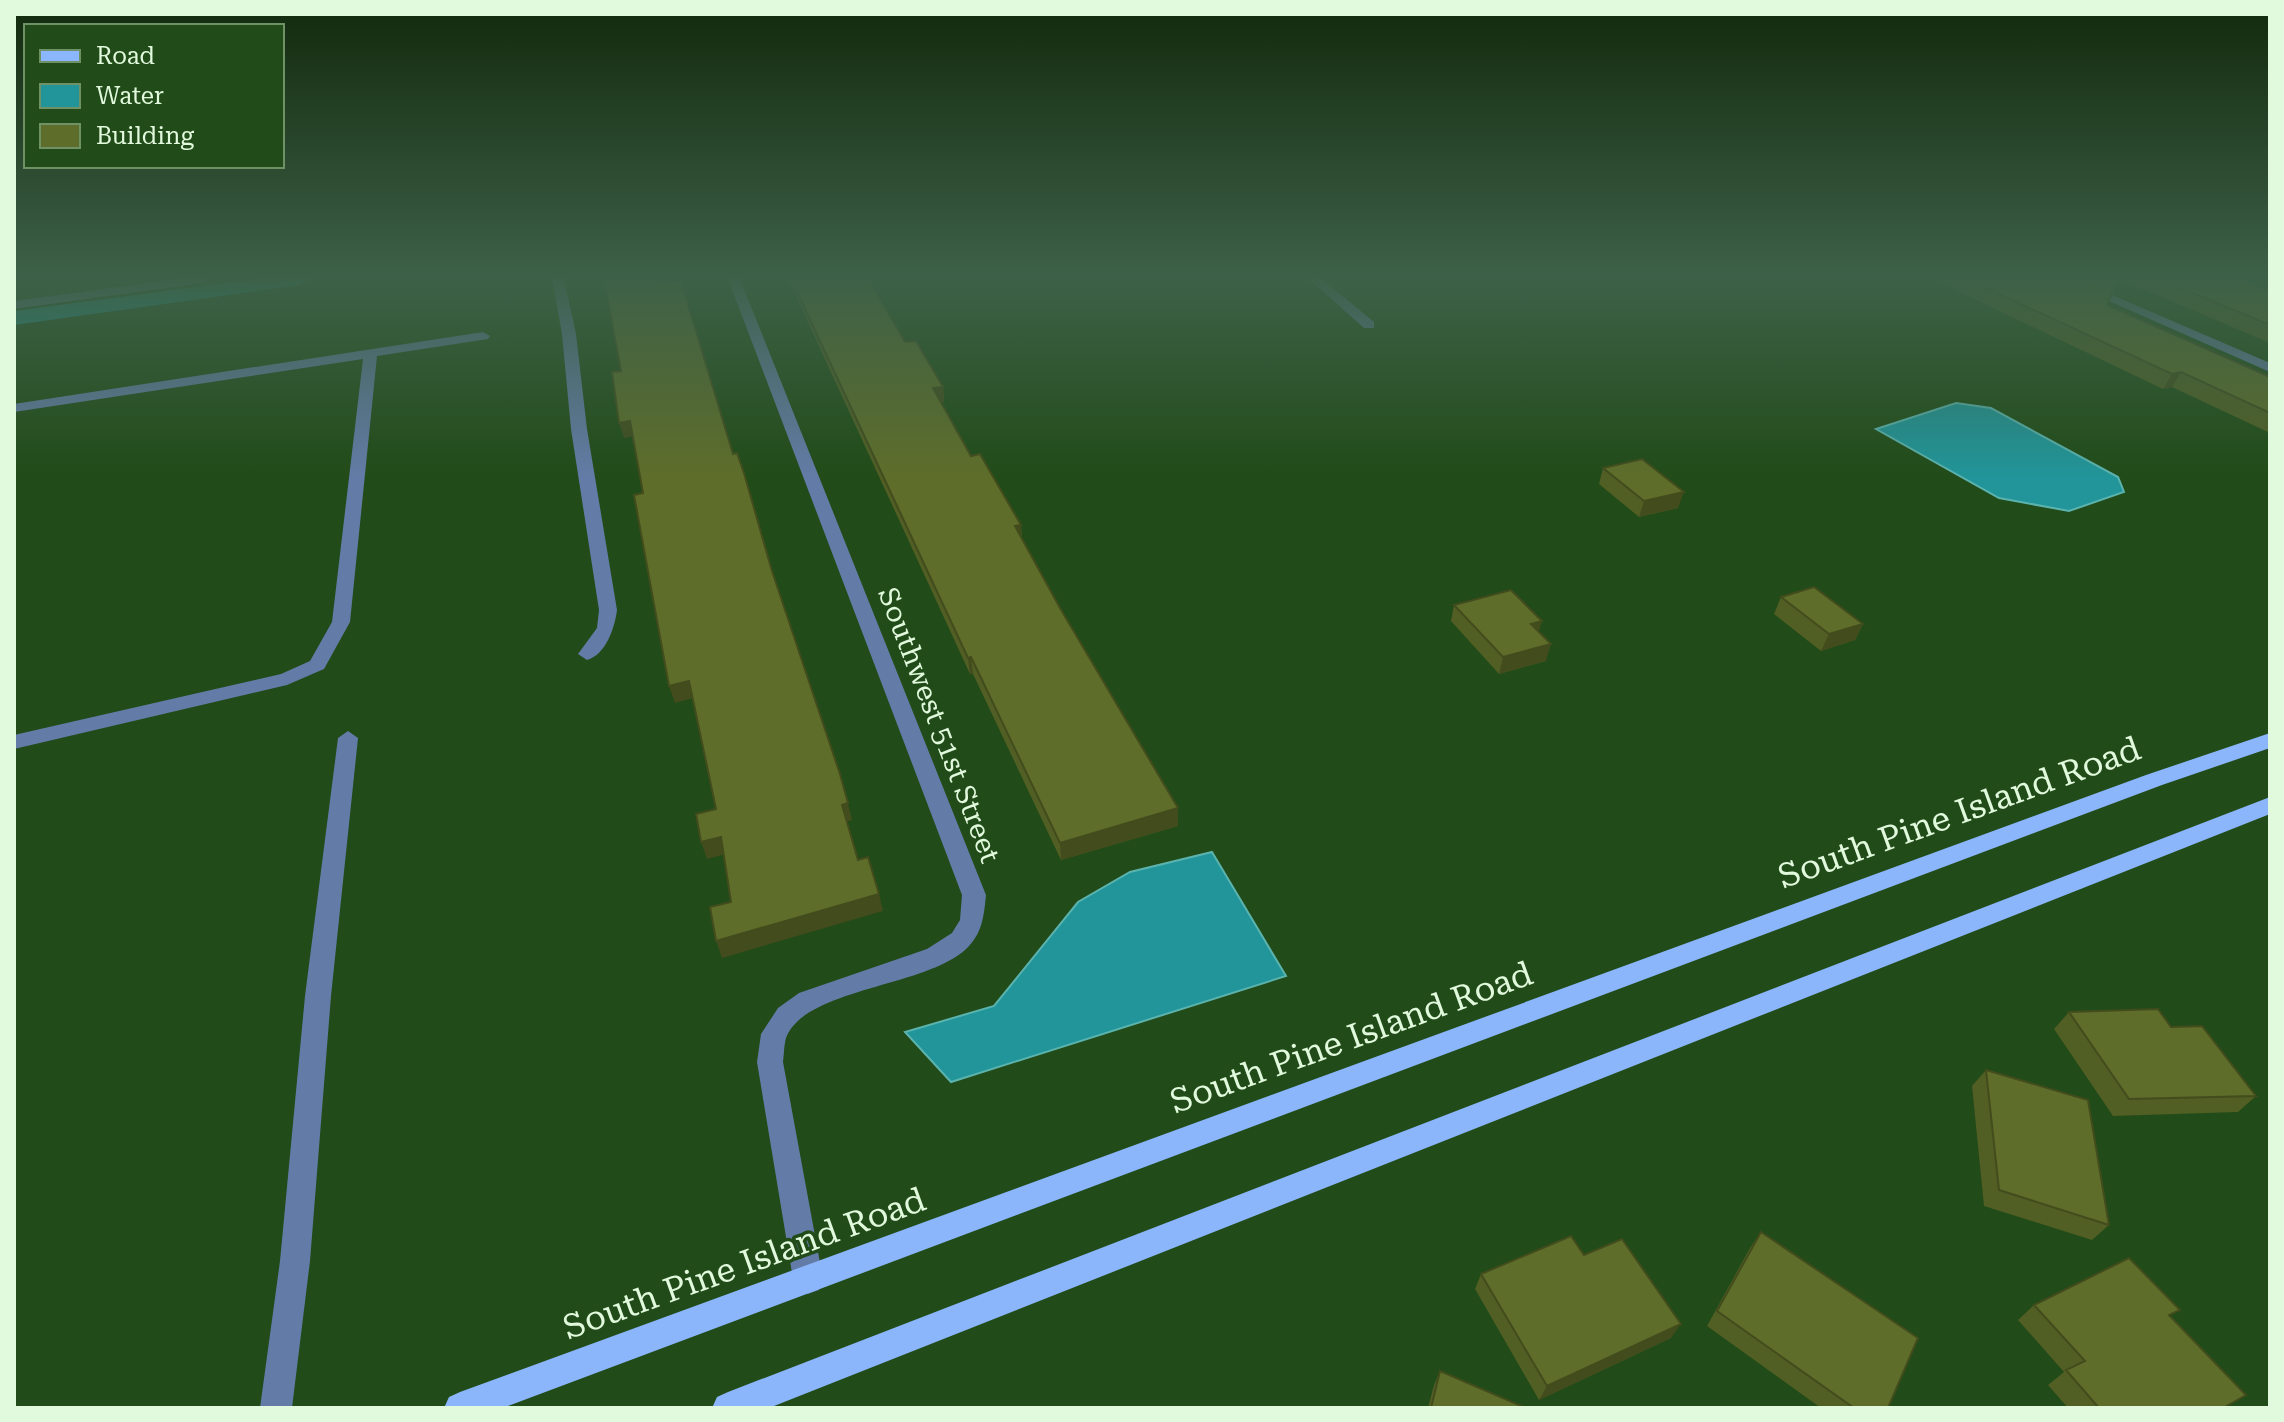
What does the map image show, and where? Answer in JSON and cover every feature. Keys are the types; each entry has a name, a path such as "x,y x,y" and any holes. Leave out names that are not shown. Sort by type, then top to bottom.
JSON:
{"main road":[{"name":"South Pine Island Road","path":"460,1408 2126,790 2270,740"},
{"path":"728,1408 2270,805"}],"street":[{"path":"14,408 424,345"},
{"path":"570,345 579,429 608,610 606,629 587,654"},
{"name":"Southwest 51st Street","path":"760,345 974,895 972,921 960,940 936,956 808,1000 787,1016 774,1034 770,1062 808,1279"},
{"path":"2218,345 2270,368"},
{"path":"14,742 287,679 317,665 341,622 370,354"},
{"path":"276,1408 295,1261 318,996 348,738"}],"water":[{"path":"1956,403 1991,408 2118,477 2124,492 2069,511 1999,498 1876,429"},
{"path":"1212,852 1286,976 951,1082 905,1032 994,1006 1078,902 1130,872"}],"building":[{"path":"616,345 700,345 733,454 737,453 744,473 772,571 840,774 848,803 842,805 858,860 868,857 879,894 716,941 710,907 731,902 721,837 701,842 696,814 716,809 689,681 669,686 634,495 643,493 630,421 619,423 612,372 621,371"},
{"path":"822,345 919,345 943,387 933,388 971,456 980,454 1021,525 1015,526 1060,608 1178,808 1060,843 971,657 968,658"},
{"path":"2110,345 2198,345 2270,377 2270,413 2181,372 2172,374"},
{"path":"1642,459 1684,492 1644,501 1603,468"},
{"path":"1814,587 1863,624 1829,634 1781,597"},
{"path":"1511,590 1542,621 1531,624 1551,644 1503,657 1454,605"},
{"path":"2158,1009 2171,1027 2202,1026 2256,1096 2129,1099 2069,1012"},
{"path":"1986,1070 2088,1100 2109,1225 1999,1190"},
{"path":"1761,1232 1918,1338 1888,1408 1854,1408 1717,1311"},
{"path":"1571,1236 1584,1255 1622,1239 1681,1324 1547,1386 1481,1274"},
{"path":"2129,1258 2180,1310 2169,1315 2246,1395 2223,1408 2099,1408 2066,1370 2085,1361 2034,1305"},
{"path":"1440,1371 1526,1408 1431,1408"}]}
